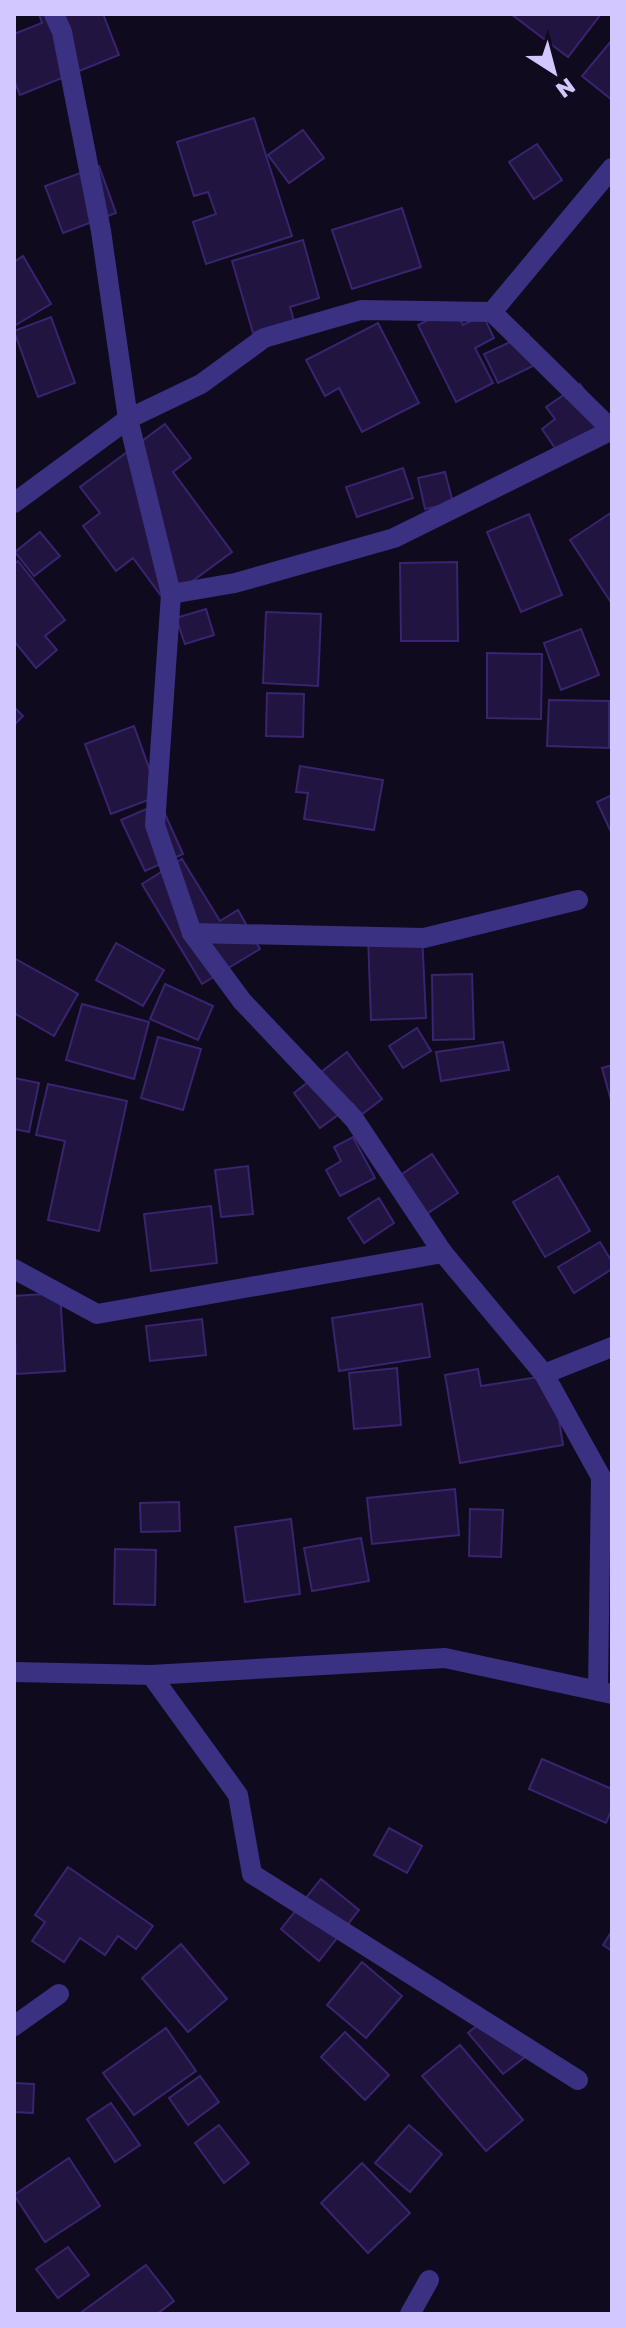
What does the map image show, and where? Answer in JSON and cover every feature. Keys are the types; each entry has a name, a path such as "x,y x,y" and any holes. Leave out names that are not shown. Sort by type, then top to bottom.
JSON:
{"street":[{"path":"14,1672 151,1675 445,1658 605,1692 601,1477 544,1374 443,1253 354,1119 242,1001 192,933 155,825 171,594 128,419 101,231 62,32 54,14"},
{"path":"492,312 612,168"},
{"path":"14,503 128,419 201,384 264,338 361,310 492,312 612,430 394,538 235,583 171,594"},
{"path":"192,933 424,938 578,900"},
{"path":"14,1269 97,1314 443,1253"},
{"path":"544,1374 612,1347"},
{"path":"151,1675 238,1795 252,1874 578,2080"},
{"path":"14,2026 59,1994"},
{"path":"410,2314 429,2280"}],"building":[{"path":"39,14 103,14 119,55 20,95 14,80 14,34 42,23"},
{"path":"511,14 601,14 568,57"},
{"path":"612,40 612,100 582,76"},
{"path":"254,118 292,236 206,264 193,222 216,214 208,192 194,196 177,142"},
{"path":"303,130 324,158 289,183 268,155"},
{"path":"537,144 562,180 534,199 509,162"},
{"path":"99,166 116,213 63,233 45,186"},
{"path":"402,208 421,267 352,289 332,230"},
{"path":"303,240 319,298 290,307 294,321 253,333 232,261"},
{"path":"23,256 51,304 14,326 14,262"},
{"path":"454,307 463,325 483,315 494,338 475,348 493,383 456,402 418,325"},
{"path":"51,317 75,383 38,397 14,331"},
{"path":"378,323 419,403 362,432 339,388 325,396 306,360"},
{"path":"528,334 541,362 498,383 484,354"},
{"path":"580,384 606,421 559,454 542,429 555,419 546,407"},
{"path":"165,424 191,458 173,472 232,552 165,601 133,558 116,571 83,526 100,513 80,487"},
{"path":"403,468 413,498 357,517 346,487"},
{"path":"445,472 453,503 425,509 418,478"},
{"path":"612,512 612,604 570,540"},
{"path":"529,514 562,595 521,612 487,532"},
{"path":"40,532 60,556 34,576 15,552"},
{"path":"18,561 65,620 45,636 57,650 36,668 14,641 14,564"},
{"path":"457,562 458,641 401,641 400,563"},
{"path":"206,609 214,635 185,644 176,618"},
{"path":"266,612 321,614 318,686 263,683"},
{"path":"581,629 599,675 561,690 544,643"},
{"path":"487,653 542,654 541,719 487,718"},
{"path":"267,693 304,694 303,737 266,736"},
{"path":"549,700 609,701 609,748 547,746"},
{"path":"14,707 23,716 14,725"},
{"path":"134,726 159,796 111,814 85,744"},
{"path":"300,766 383,780 374,830 304,819 308,793 296,792"},
{"path":"612,795 612,834 597,802"},
{"path":"160,803 183,854 145,871 121,820"},
{"path":"182,859 220,921 238,910 260,949 202,984 142,884"},
{"path":"422,934 426,1018 371,1020 368,936"},
{"path":"116,943 164,970 143,1006 96,980"},
{"path":"14,958 78,994 54,1036 14,1013"},
{"path":"472,974 474,1039 433,1040 432,975"},
{"path":"165,984 213,1006 198,1040 150,1019"},
{"path":"82,1004 149,1022 134,1079 66,1060"},
{"path":"417,1028 431,1051 403,1068 389,1046"},
{"path":"158,1037 201,1049 183,1110 141,1098"},
{"path":"503,1042 509,1070 441,1081 436,1052"},
{"path":"347,1052 382,1099 361,1115 353,1104 320,1128 294,1093"},
{"path":"612,1065 612,1104 602,1068"},
{"path":"14,1078 39,1083 29,1132 14,1129"},
{"path":"48,1084 127,1101 99,1231 48,1220 65,1141 36,1135"},
{"path":"353,1137 375,1178 340,1196 326,1170 341,1161 334,1147"},
{"path":"432,1154 458,1193 413,1223 387,1184"},
{"path":"248,1166 253,1214 221,1217 215,1170"},
{"path":"558,1176 590,1231 545,1257 513,1202"},
{"path":"379,1198 394,1223 364,1243 348,1218"},
{"path":"211,1206 217,1263 151,1271 144,1214"},
{"path":"600,1242 612,1262 612,1269 574,1293 558,1267"},
{"path":"60,1293 65,1371 16,1374 14,1296"},
{"path":"422,1304 430,1357 339,1371 332,1318"},
{"path":"202,1319 206,1355 150,1361 146,1326"},
{"path":"397,1368 401,1425 354,1429 349,1373"},
{"path":"478,1369 481,1386 552,1375 563,1445 460,1463 445,1375"},
{"path":"455,1489 459,1535 372,1544 367,1498"},
{"path":"179,1502 180,1531 141,1532 140,1503"},
{"path":"470,1509 503,1510 501,1557 469,1556"},
{"path":"291,1519 300,1594 245,1602 235,1527"},
{"path":"361,1538 369,1581 312,1591 304,1548"},
{"path":"115,1549 156,1550 155,1605 114,1604"},
{"path":"542,1759 612,1789 612,1809 606,1823 529,1789"},
{"path":"389,1828 422,1846 407,1873 374,1855"},
{"path":"68,1867 153,1926 136,1949 118,1936 105,1955 80,1938 64,1962 32,1941 45,1922 35,1915"},
{"path":"321,1879 359,1910 319,1961 281,1929"},
{"path":"612,1931 612,1951 603,1945"},
{"path":"181,1944 227,1999 188,2032 142,1978"},
{"path":"362,1962 402,1996 366,2038 327,2005"},
{"path":"490,2015 525,2057 503,2074 468,2033"},
{"path":"166,2028 196,2071 134,2115 103,2073"},
{"path":"345,2032 389,2075 365,2100 321,2057"},
{"path":"460,2045 523,2120 486,2151 422,2076"},
{"path":"200,2076 219,2102 188,2125 169,2098"},
{"path":"14,2083 34,2084 33,2113 14,2112"},
{"path":"111,2103 140,2145 115,2162 87,2119"},
{"path":"219,2125 249,2163 224,2183 195,2143"},
{"path":"409,2125 442,2154 410,2192 375,2163"},
{"path":"69,2158 100,2206 45,2242 14,2195"},
{"path":"362,2163 410,2213 368,2253 321,2203"},
{"path":"68,2247 89,2275 58,2298 36,2269"},
{"path":"146,2265 174,2301 157,2314 79,2314"}]}
